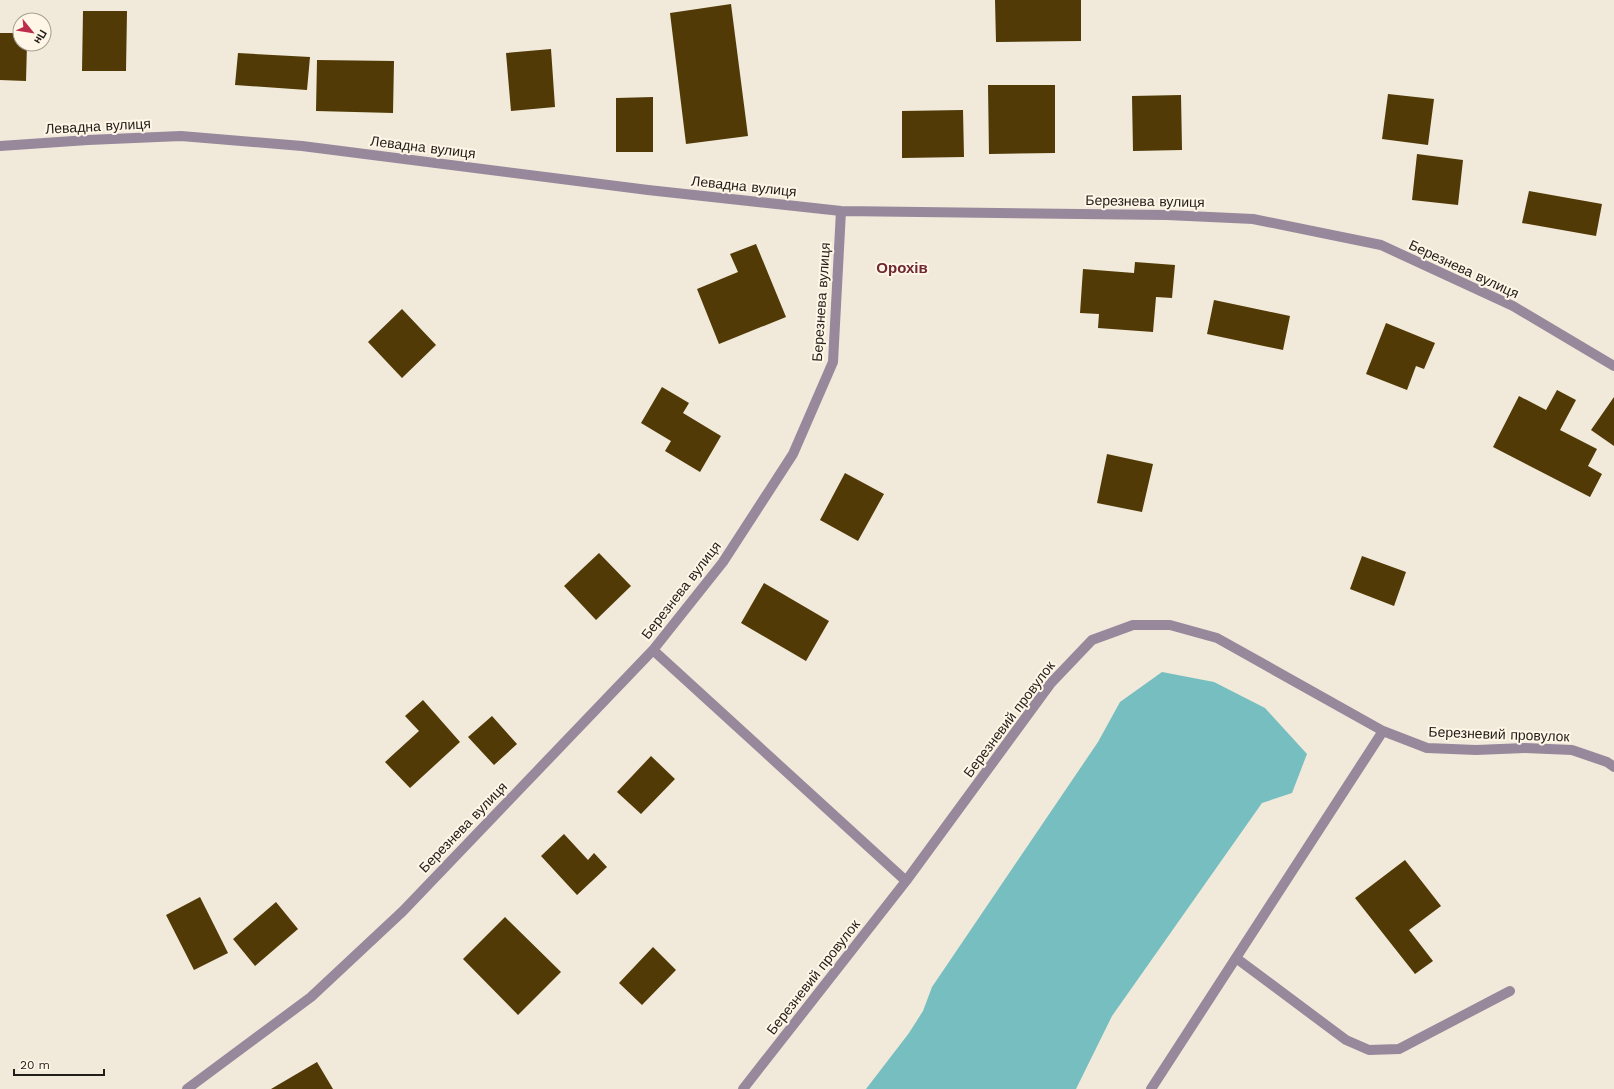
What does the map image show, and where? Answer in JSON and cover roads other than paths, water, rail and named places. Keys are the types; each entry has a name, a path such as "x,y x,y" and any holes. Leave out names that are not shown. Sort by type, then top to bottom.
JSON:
{"street":[{"name":"Левадна вулиця","path":"0,146 181,136 302,146 648,190 841,211"},
{"name":"Березнева вулиця","path":"187,1089 311,997 403,911 653,650 723,562 793,454 832,362 841,211 1167,215 1261,221 1380,245 1513,306 1614,366"},
{"name":"Березневий провулок","path":"743,1089 906,881 1051,683 1092,640 1133,625 1170,625 1217,638 1383,731 1427,748 1476,750 1525,748 1572,750 1608,762 1614,767"},
{"path":"653,650 906,881"},
{"path":"1151,1089 1383,731"},
{"path":"1236,958 1346,1040 1369,1050 1399,1049 1510,991"}],"water":[{"path":"1162,672 1214,682 1265,708 1307,754 1292,793 1262,803 1112,1016 1076,1089 866,1089 909,1033 923,1011 932,987 1098,742 1120,702"}],"district":[{"name":"Орохів","path":"902,268"}]}
